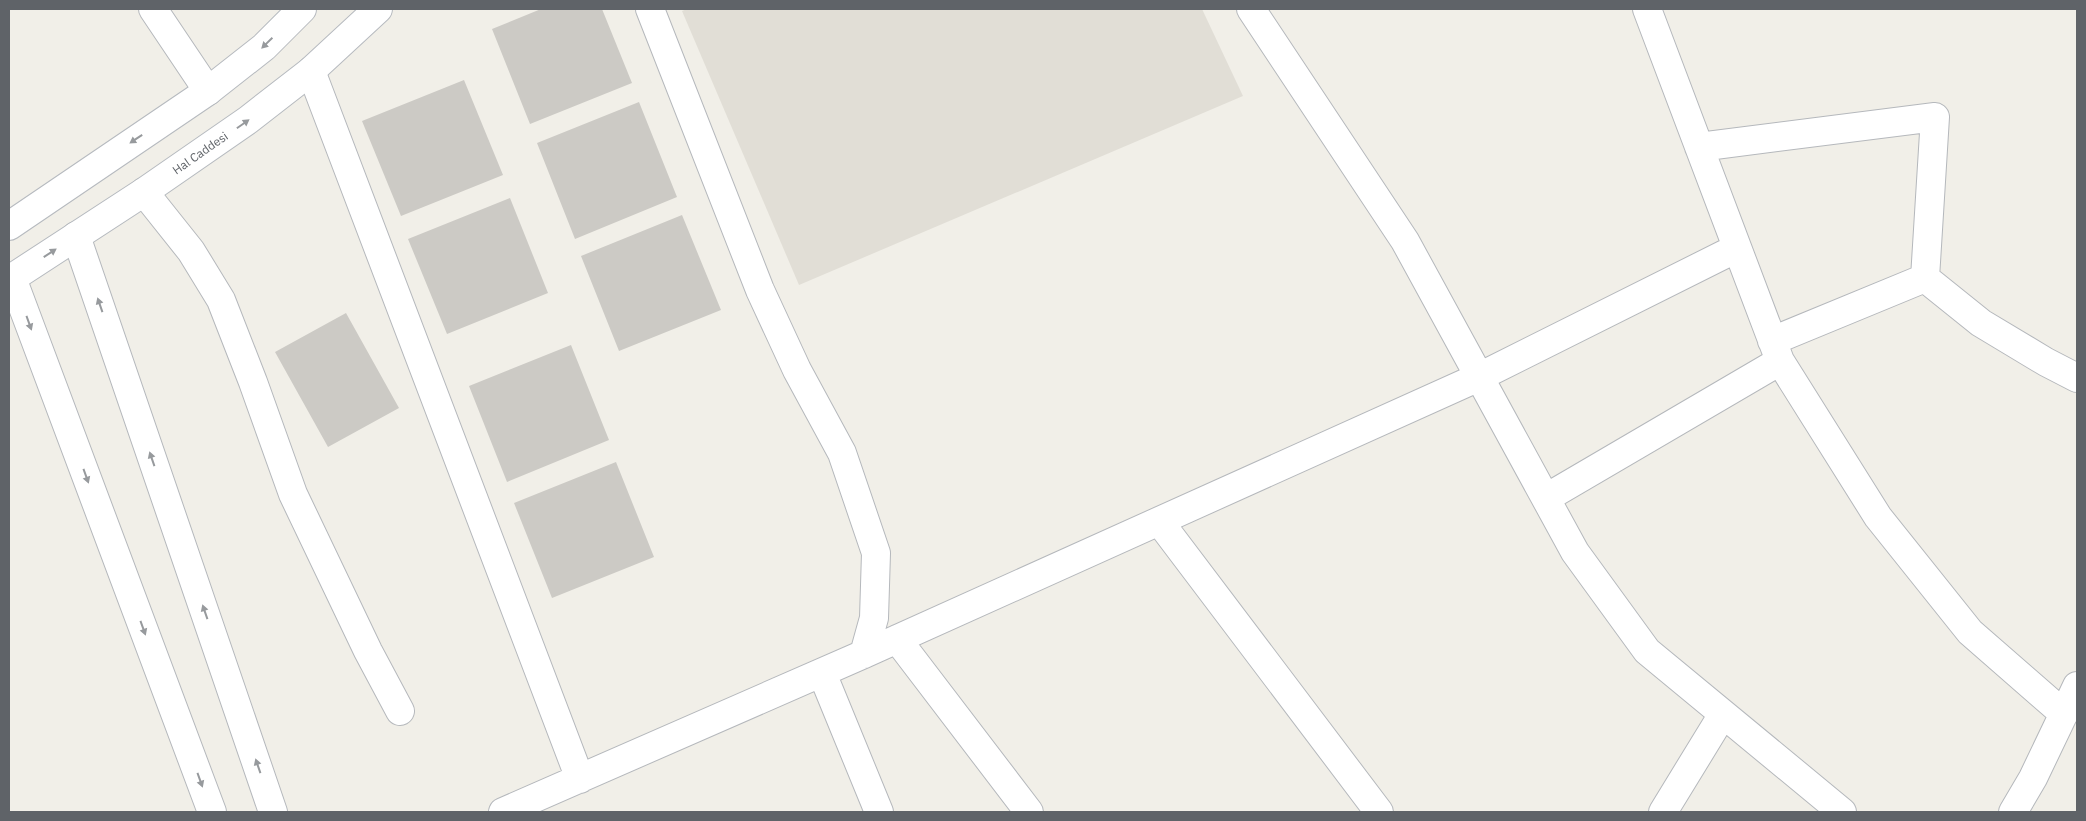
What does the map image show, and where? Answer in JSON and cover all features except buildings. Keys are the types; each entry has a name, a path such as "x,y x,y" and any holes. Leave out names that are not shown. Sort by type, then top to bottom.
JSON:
{"street":[{"path":"153,9 208,91"},
{"path":"9,226 208,91 264,47 302,9"},
{"name":"Hal Caddesi","path":"10,279 144,192 248,120 311,70 378,9"},
{"path":"650,9 760,290 797,370 842,452 876,553 874,618 864,654"},
{"path":"1251,9 1405,241 1575,552 1647,651 1842,812"},
{"path":"1647,9 1776,351 1878,517 1970,632 2064,714"},
{"path":"311,70 580,779"},
{"path":"1699,147 1935,117 1925,278"},
{"path":"144,192 192,251 221,300 293,494 368,651 400,710"},
{"path":"76,236 274,812"},
{"path":"503,812 822,673 1479,377 1737,248"},
{"path":"1546,498 1776,351 1925,278"},
{"path":"1925,278 1981,323 2046,362 2077,378"},
{"path":"10,279 212,812"},
{"path":"1159,522 1379,812"},
{"path":"897,639 1029,812"},
{"path":"822,673 879,812"},
{"path":"2013,812 2033,778 2077,686"},
{"path":"1662,812 1723,714"}],"shaded area":[{"path":"687,9 1202,9 1243,96 799,285 682,11"}]}
